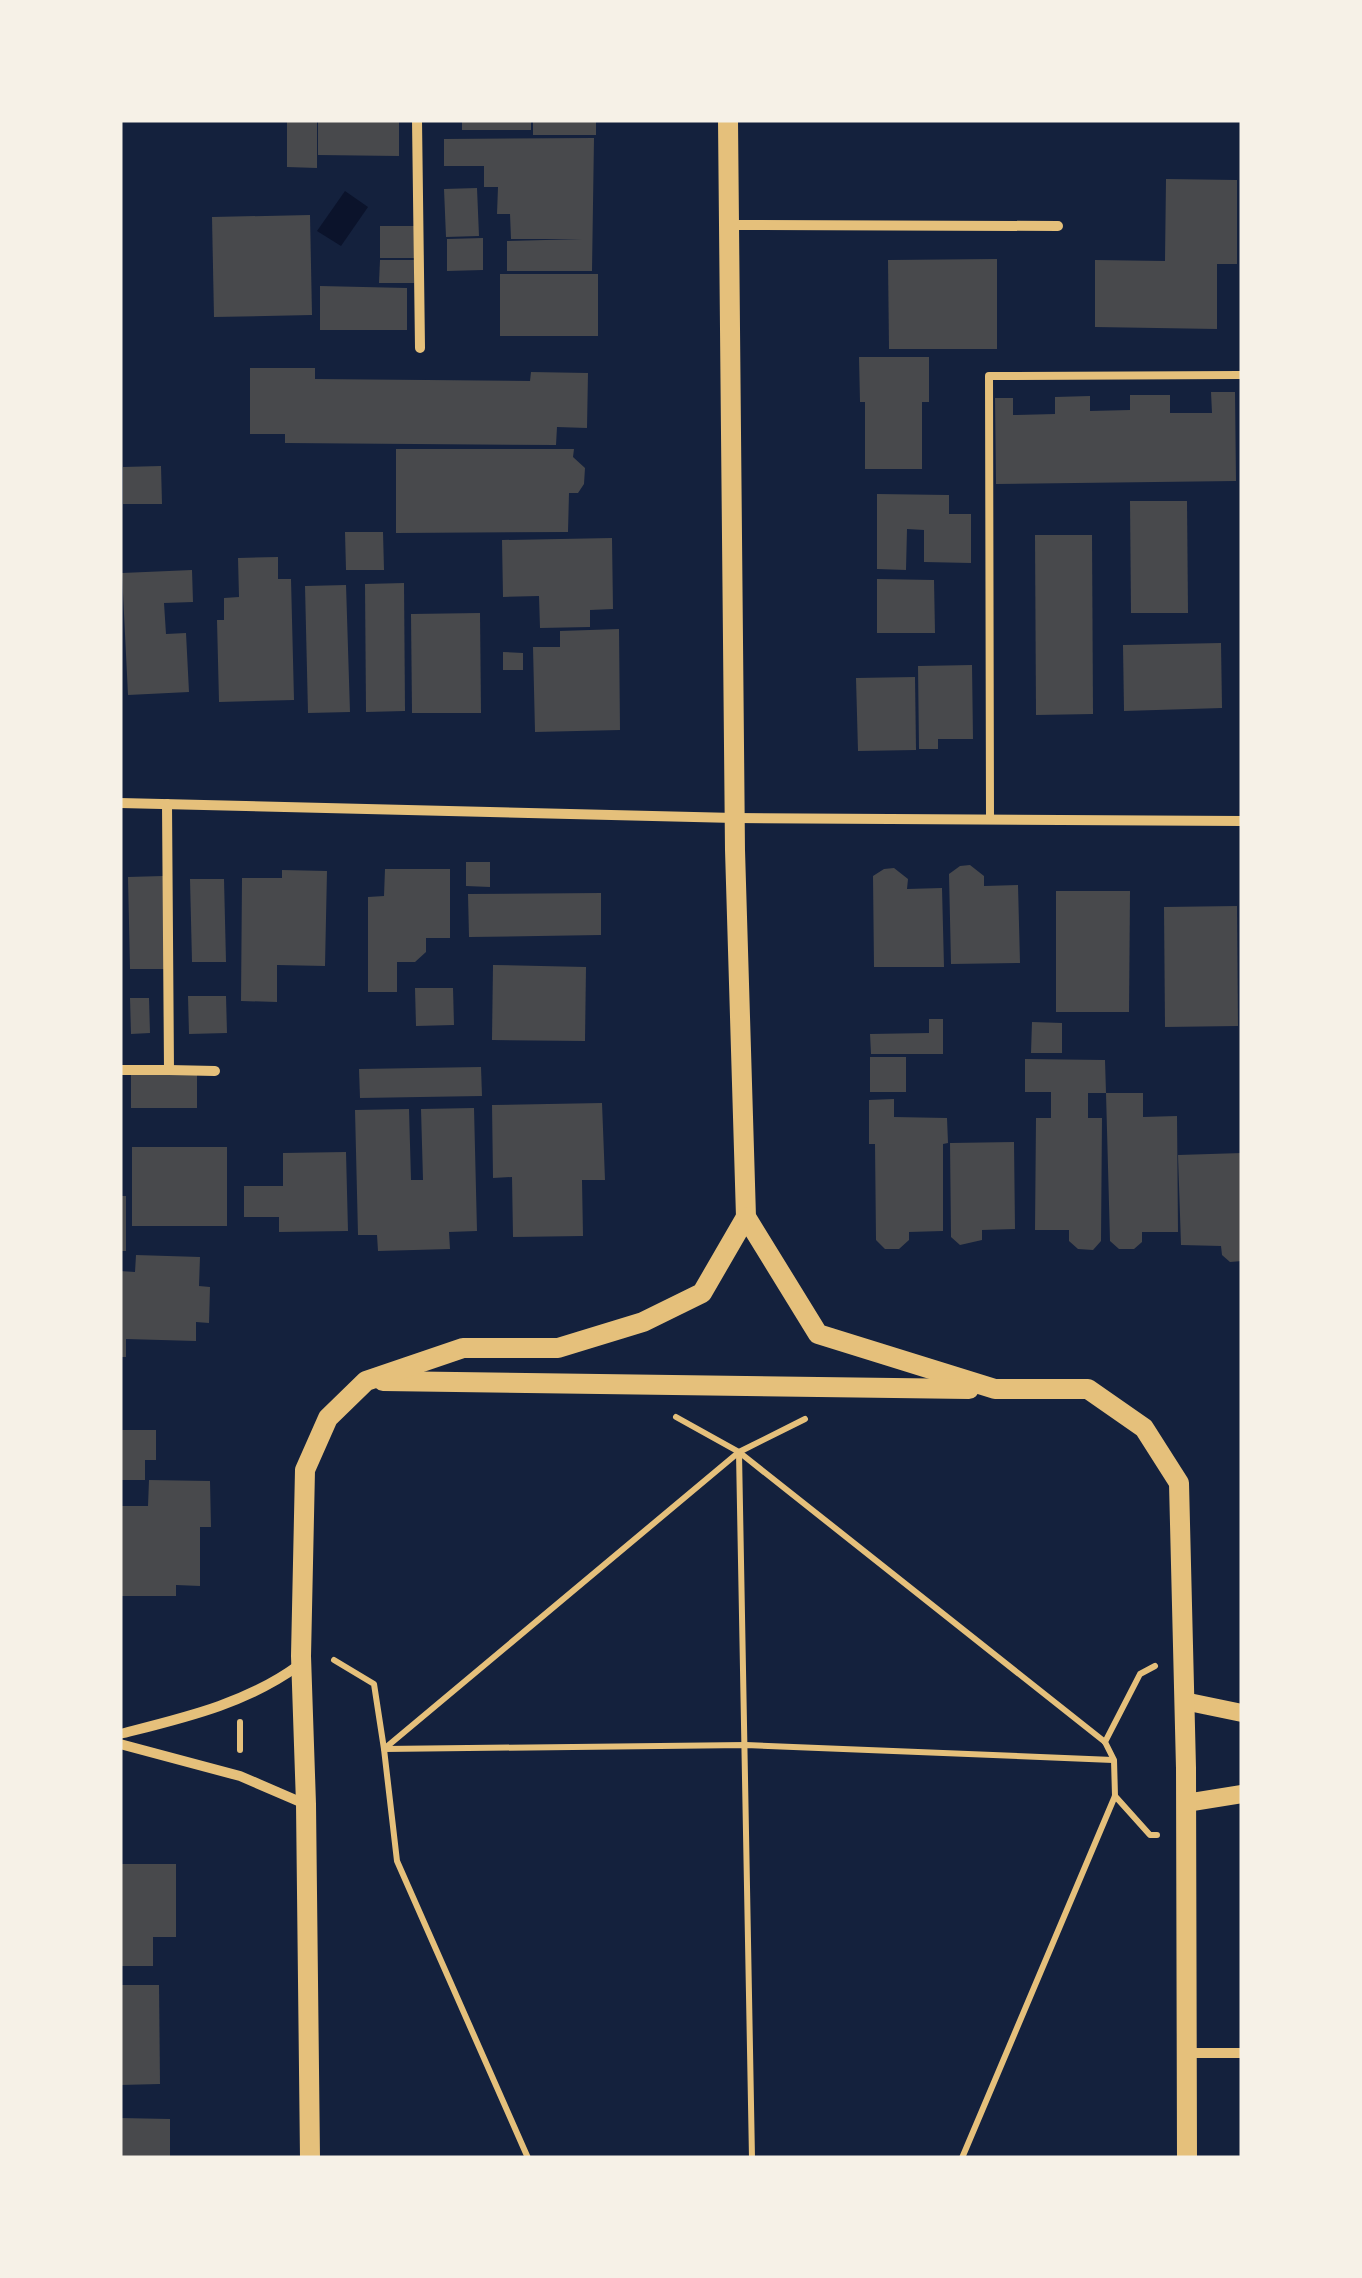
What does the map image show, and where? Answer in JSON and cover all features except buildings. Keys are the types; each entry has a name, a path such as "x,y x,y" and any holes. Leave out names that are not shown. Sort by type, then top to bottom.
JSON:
{"main road":[{"path":"728,120 735,818 746,1217 818,1334 995,1390"},
{"path":"310,2158 301,1664 305,1470 328,1418 366,1380 463,1348 558,1348 643,1322 702,1292 746,1217"},
{"path":"366,1380 1088,1389 1144,1428 1179,1483 1186,1803 1186,2158"}],"street":[{"path":"417,120 420,348"},
{"path":"728,225 1058,226"},
{"path":"120,803 735,818 1242,821"},
{"path":"167,804 169,1070"},
{"path":"121,1070 215,1071"},
{"path":"120,1734 201,1714 273,1684 301,1664"},
{"path":"1184,1701 1242,1713"},
{"path":"120,1744 240,1776 306,1804"},
{"path":"1186,1803 1242,1794"},
{"path":"1186,2053 1242,2053"}],"lane":[{"path":"990,820 988,376 1240,376"}],"path":[{"path":"657,1385 664,1410 739,1452 1105,1742 1114,1760 1116,1796 962,2158"},
{"path":"384,1750 739,1452 820,1412 823,1388"},
{"path":"739,1452 752,2158"},
{"path":"334,1660 374,1684 397,1861 528,2158"},
{"path":"1105,1742 1140,1674 1168,1660"},
{"path":"240,1719 240,1756"},
{"path":"384,1750 746,1745 1114,1760"},
{"path":"1116,1796 1150,1835 1168,1836"}],"water":[{"path":"345,191 368,207 341,246 317,231"}]}
